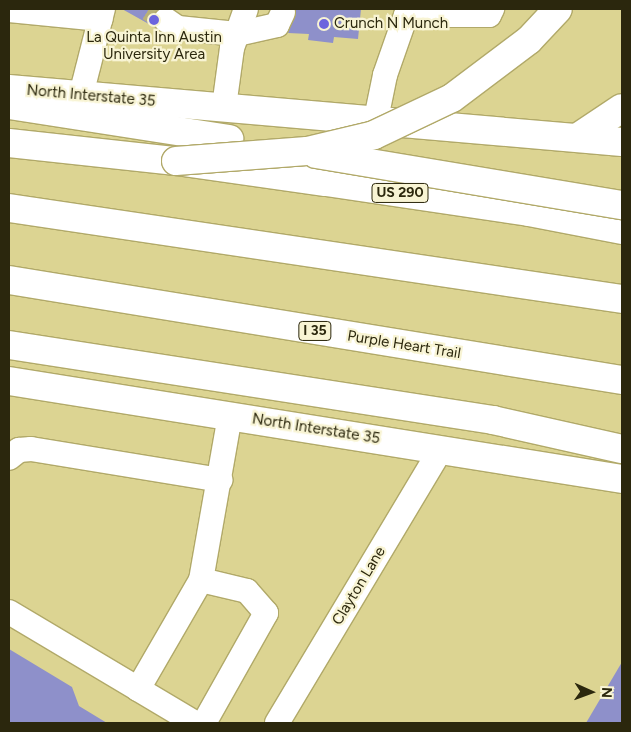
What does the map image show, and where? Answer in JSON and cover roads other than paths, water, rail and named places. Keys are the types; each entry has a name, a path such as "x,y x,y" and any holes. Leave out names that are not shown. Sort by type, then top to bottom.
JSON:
{"main road":[{"path":"176,161 307,151 374,135 452,98 529,40 558,9"},
{"name":"North Interstate 35","path":"9,89 580,136 622,142"},
{"path":"9,105 229,139 622,206"},
{"path":"580,136 622,108"},
{"name":"US 290","path":"9,143 176,161 519,210 622,230"},
{"path":"9,208 622,299"},
{"name":"Purple Heart Trail","path":"9,280 622,380"},
{"path":"9,345 494,420 622,449"},
{"name":"North Interstate 35","path":"9,381 622,479"}],"street":[{"path":"224,107 237,34 246,9"},
{"path":"376,119 385,75 406,12 489,15 492,9"},
{"path":"22,10 102,14 81,95"},
{"path":"166,20 178,28 237,34 277,16"},
{"path":"138,689 201,580 230,416"},
{"path":"9,458 19,450 31,449 220,480"},
{"name":"Clayton Lane","path":"277,723 441,449"},
{"path":"201,580 247,591 266,613 204,723"},
{"path":"9,612 195,723"}],"tunnel":[{"path":"149,9 166,20"}],"place":[{"name":"La Quinta Inn Austin University Area","path":"154,20"},
{"name":"Crunch N Munch","path":"324,24"}]}
